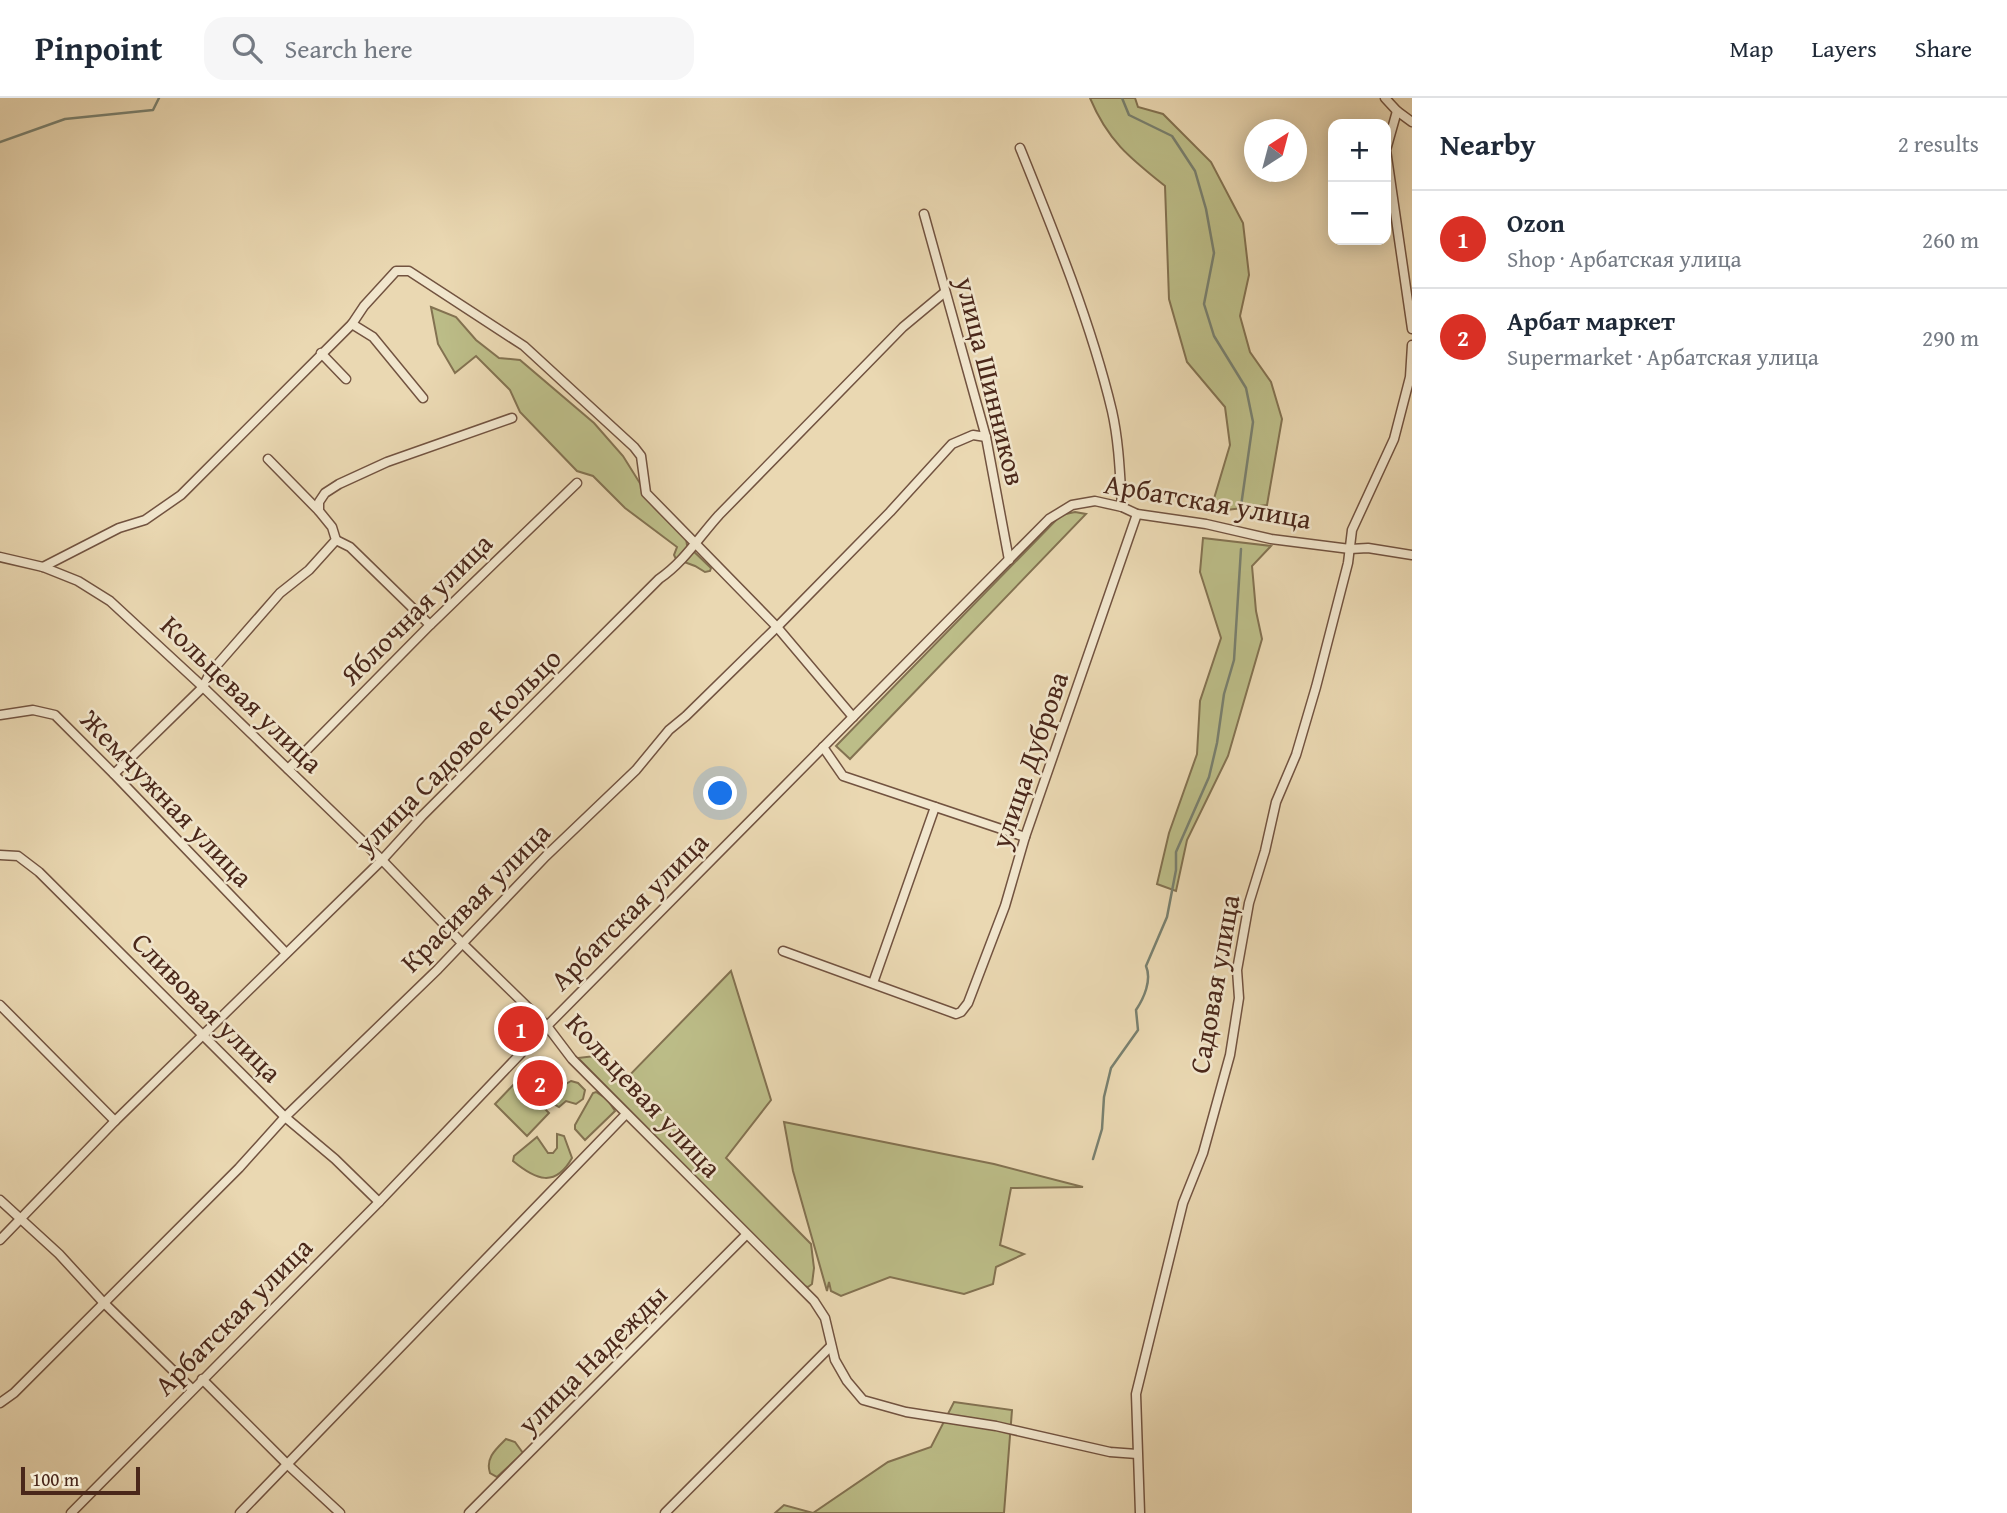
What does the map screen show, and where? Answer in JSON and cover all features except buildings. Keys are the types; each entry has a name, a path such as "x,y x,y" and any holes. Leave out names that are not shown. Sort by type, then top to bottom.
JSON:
{"street":[{"path":"1385,98 1412,122"},
{"path":"1397,111 1395,126 1386,150 1412,330"},
{"path":"1020,148 1052,227 1087,328 1112,412 1122,507"},
{"name":"улица Шинников","path":"924,214 986,437 1009,560"},
{"path":"43,566 119,528 145,520 181,495 352,324 364,306 396,271 409,271 524,346 634,447 641,456 646,493 777,628 853,717"},
{"name":"улица Садовое Кольцо","path":"0,1240 202,1034 382,860 446,792 696,545 719,515 903,327 945,292"},
{"path":"352,324 373,337 423,398"},
{"name":"Садовая улица","path":"1140,1513 1136,1394 1184,1203 1203,1153 1230,1055 1239,998 1237,970 1249,903 1276,802 1296,755 1316,687 1354,523 1394,439 1410,377 1412,345"},
{"path":"321,353 346,380"},
{"path":"319,511 319,502 325,493 339,484 387,462 512,418"},
{"name":"Красивая улица","path":"0,1404 636,770 668,730 777,628 952,444 973,435 986,437"},
{"path":"268,459 319,511 332,527 336,541"},
{"name":"Яблочная улица","path":"288,769 430,625 577,483"},
{"name":"Арбатская улица","path":"71,1513 379,1202 547,1026 1049,519 1072,505 1094,501 1122,507 1137,514 1206,524 1271,539 1412,555"},
{"name":"улица Дуброва","path":"873,983 956,1014 968,1003 1005,906 1025,837 1137,514"},
{"path":"336,541 350,547 430,625"},
{"path":"114,774 203,687 210,673 280,593 309,570 336,541"},
{"name":"Кольцевая улица","path":"0,557 43,566 78,581 110,601 382,860 547,1026 572,1059 814,1301 825,1318 835,1360 846,1381 863,1400 906,1412 996,1426 1110,1452 1137,1454"},
{"name":"Жемчужная улица","path":"0,715 33,710 55,715 286,953"},
{"path":"823,747 843,776 1025,837"},
{"path":"783,951 873,983 935,807"},
{"name":"Сливовая улица","path":"0,855 18,856 39,872 285,1117 379,1202"},
{"path":"0,1005 115,1121"},
{"path":"240,1513 626,1114"},
{"path":"0,1200 59,1254 103,1302 192,1389"},
{"name":"улица Надежды","path":"469,1513 746,1235"},
{"path":"665,1513 831,1346"},
{"path":"202,1379 340,1513"}],"green space":[{"path":"1090,98 1135,98 1138,107 1163,114 1211,162 1243,223 1249,275 1240,316 1250,352 1271,382 1282,419 1267,505 1210,512 1230,445 1225,407 1187,362 1169,299 1165,186 1121,148 1104,126"},
{"path":"431,307 456,317 476,340 499,358 520,360 594,423 623,456 646,493 686,538 687,545 711,568 710,571 705,572 676,559 674,555 677,547 625,508 593,476 577,471 520,412 510,390 476,356 455,373 438,344"},
{"path":"1075,512 1086,514 850,759 836,746 1061,515"},
{"path":"1203,538 1271,546 1252,566 1256,611 1262,639 1228,756 1187,840 1176,891 1157,884 1169,833 1197,754 1200,701 1221,638 1200,572"},
{"path":"731,971 771,1100 726,1158 811,1244 814,1268 812,1284 808,1287 803,1286 578,1058 595,1056 624,1081"},
{"path":"517,1081 549,1113 527,1136 495,1104"},
{"path":"571,1081 578,1083 585,1090 583,1099 576,1104 566,1101 559,1107 552,1103 551,1098 559,1088"},
{"path":"596,1092 607,1099 615,1111 585,1140 575,1129 575,1125"},
{"path":"784,1122 994,1164 1083,1187 1011,1188 1000,1245 1024,1254 996,1267 993,1284 964,1294 890,1277 841,1296 831,1291 829,1282 827,1291 793,1171"},
{"path":"557,1134 564,1136 572,1158 559,1174 545,1178 537,1176 513,1161 514,1156 537,1137 548,1153 553,1153 557,1148"},
{"path":"954,1402 1012,1410 1004,1513 813,1513 888,1462 931,1447"},
{"path":"506,1439 515,1442 523,1453 497,1477 490,1473 489,1463 492,1454"},
{"path":"784,1505 813,1513 775,1513"}],"waterway":[{"path":"0,142 65,119 153,110 159,98"},
{"path":"1122,98 1129,115 1172,136 1195,171 1206,209 1214,253 1204,304 1214,336 1246,388 1253,422 1241,506"},
{"path":"1093,1159 1102,1129 1104,1097 1111,1068 1138,1030 1136,1010 1148,983 1146,966 1167,917 1176,870 1176,852 1209,777 1224,694 1234,660 1241,549"}],"place":[{"name":"Ozon","path":"521,1029"},
{"name":"Арбат маркет","path":"540,1083"}]}
